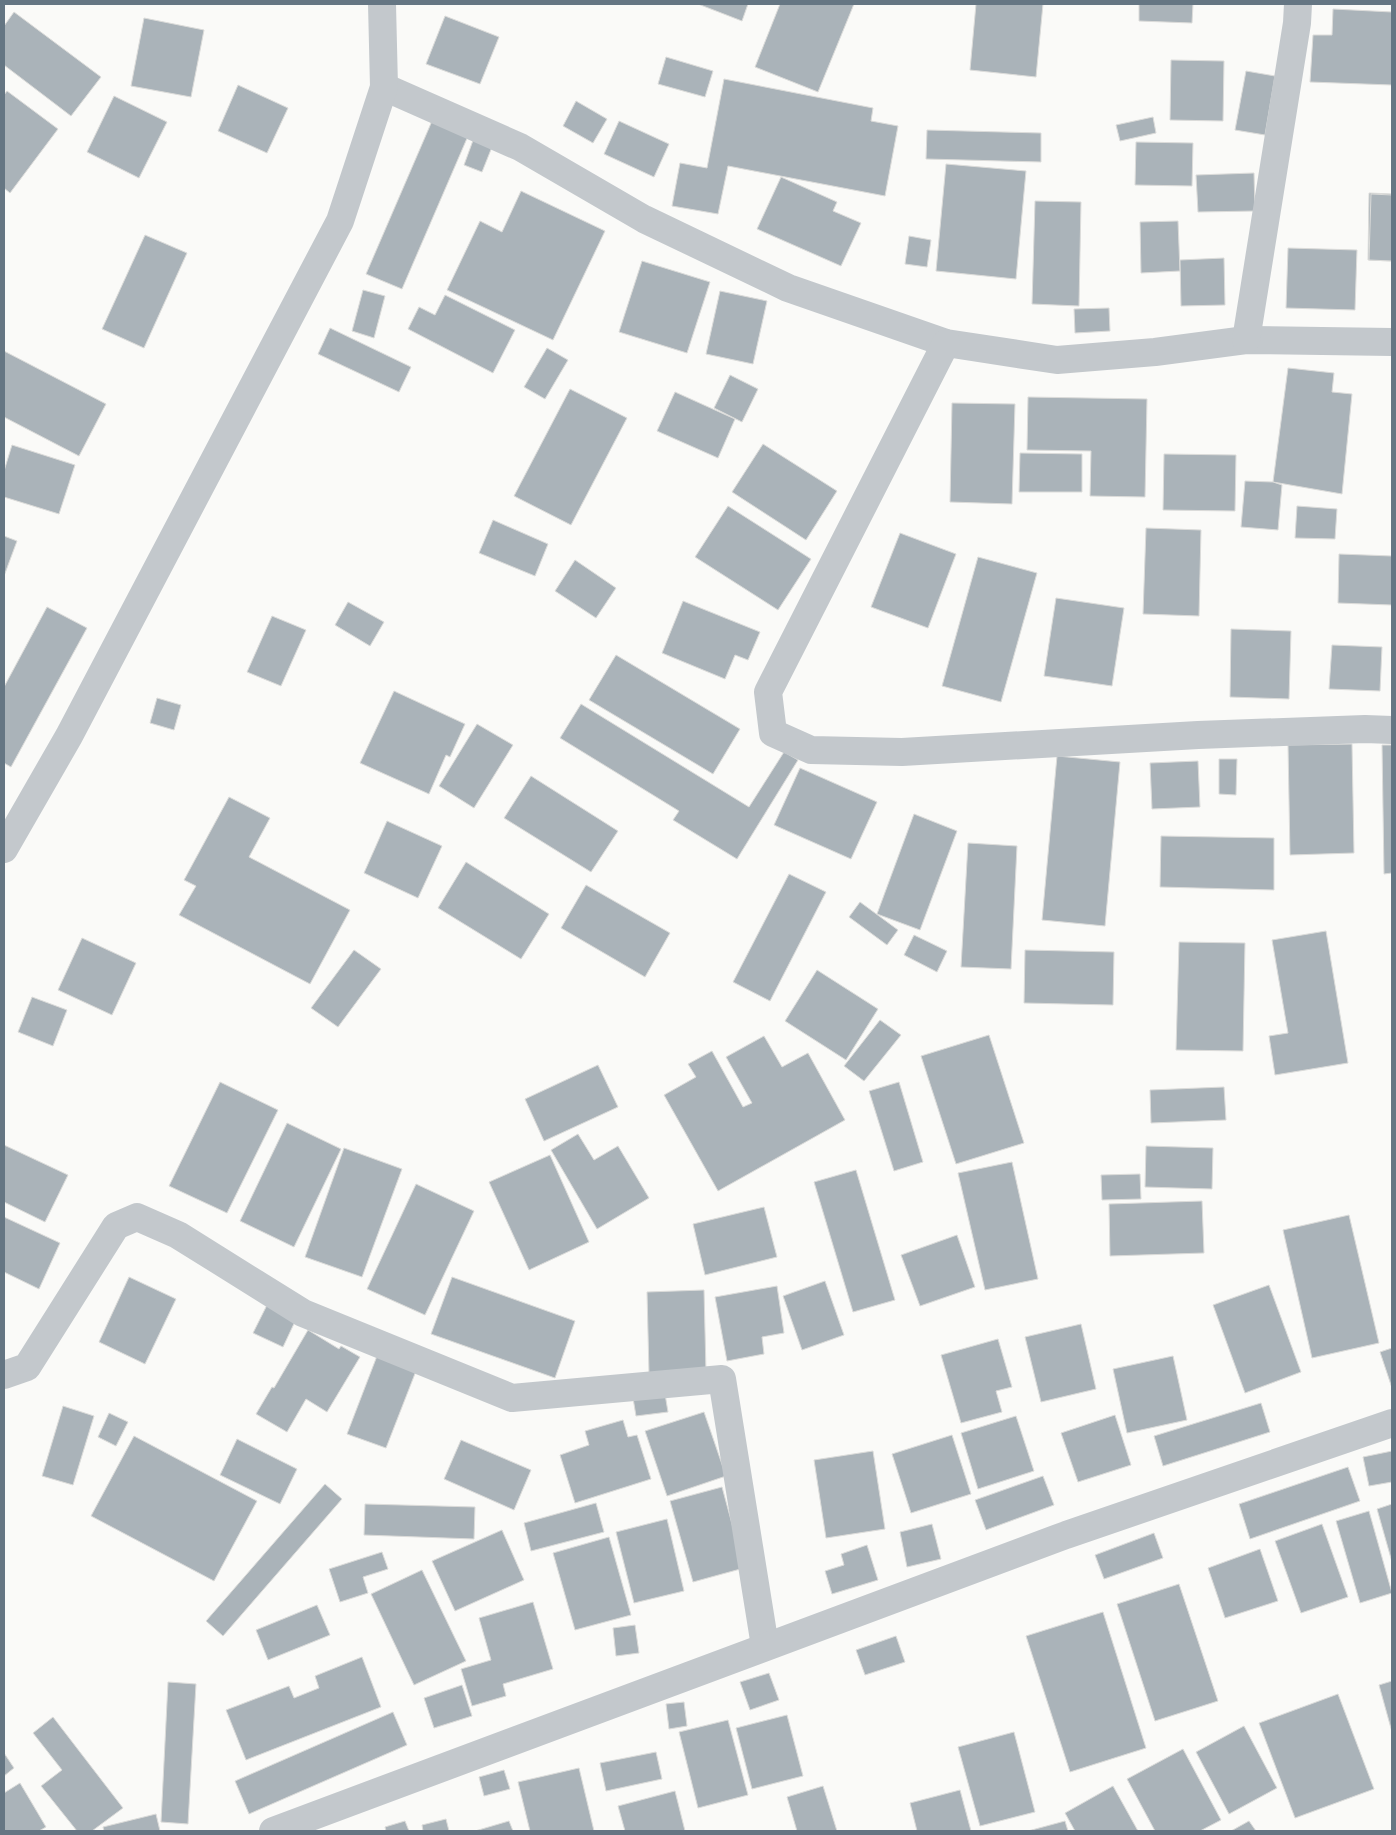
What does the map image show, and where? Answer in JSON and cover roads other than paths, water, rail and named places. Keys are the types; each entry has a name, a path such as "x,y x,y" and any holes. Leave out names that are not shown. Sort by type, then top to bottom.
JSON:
{"street":[{"path":"4,849 69,736 340,221 384,88 382,4"},
{"path":"1246,340 1298,4"},
{"path":"384,88 520,147 644,220 788,288 946,343 1057,360 1155,352 1246,340 1392,342"},
{"path":"946,343 768,692 773,733 810,750 902,752 1198,735 1366,729 1392,730"},
{"path":"4,1375 26,1367 116,1226 137,1217 178,1235 303,1312 512,1398 619,1390 722,1379 765,1646"},
{"path":"272,1831 1066,1535 1392,1423"}]}
